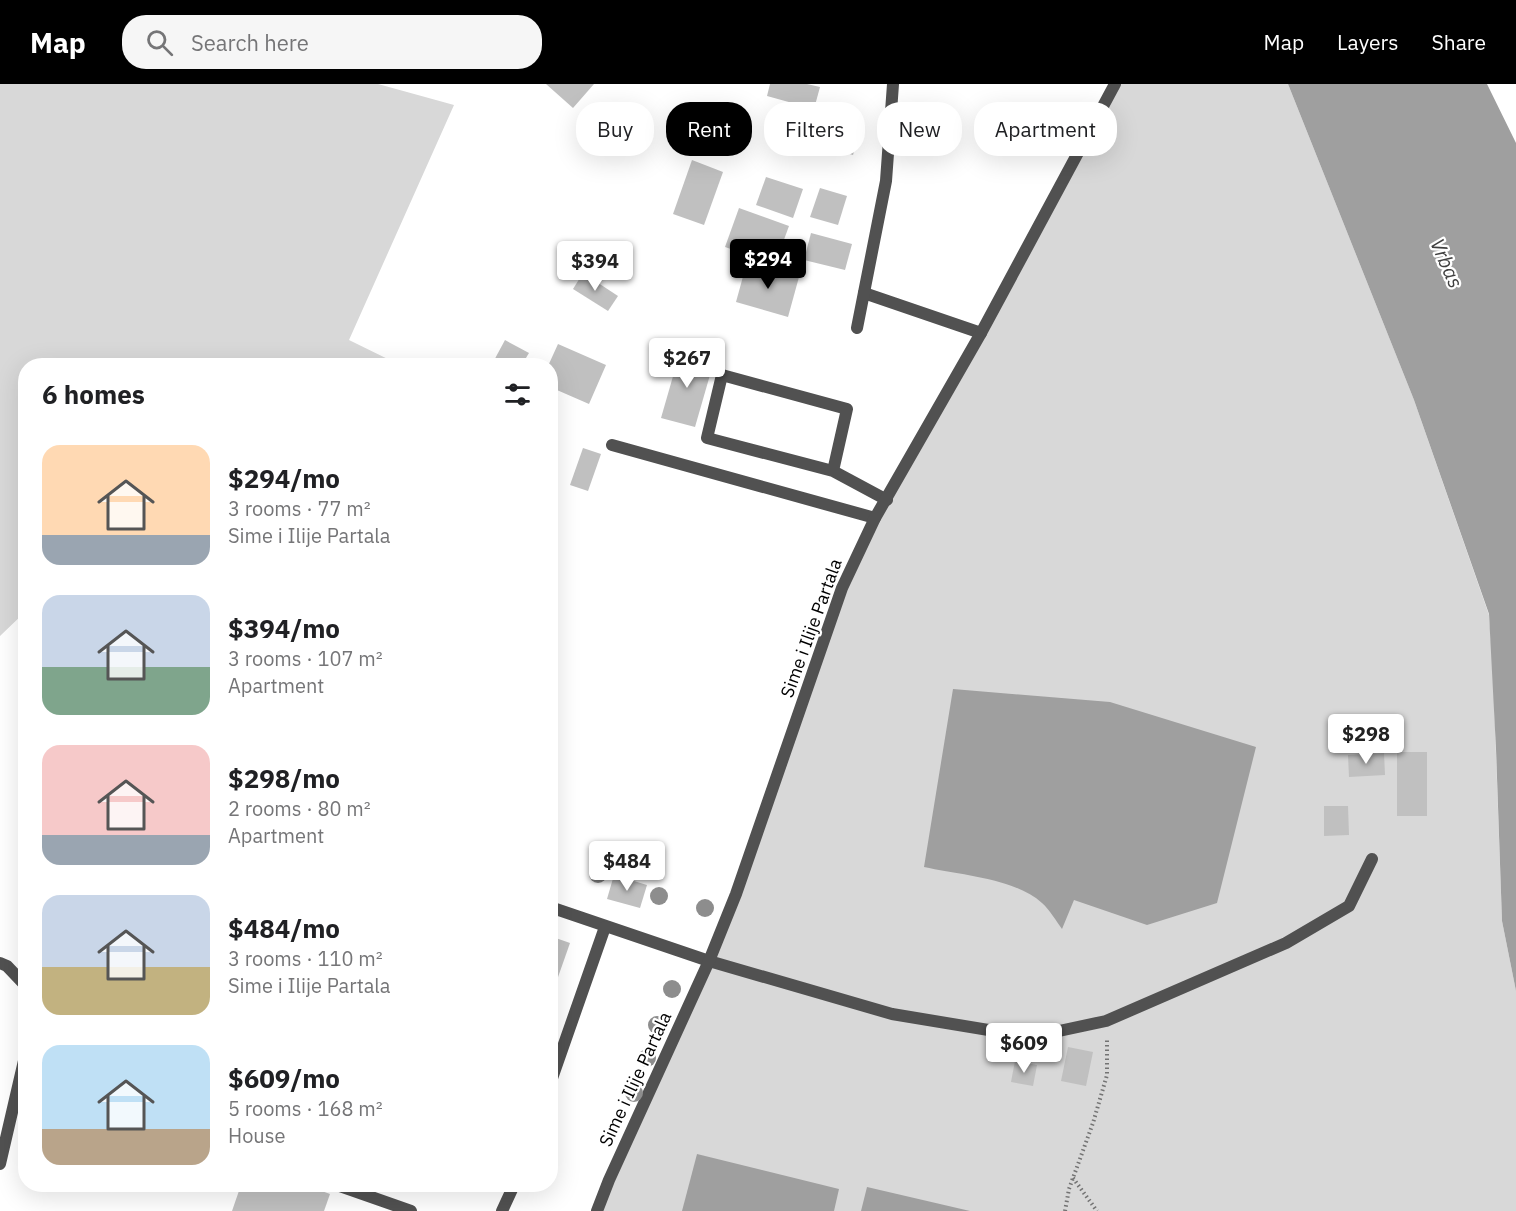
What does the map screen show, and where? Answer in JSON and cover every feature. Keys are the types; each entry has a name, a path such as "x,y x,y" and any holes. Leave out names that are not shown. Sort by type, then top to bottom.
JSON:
{"street":[{"path":"857,328 886,181 893,84"},
{"name":"Sime i Ilije Partala","path":"597,1211 709,961 736,894 842,588 875,518 981,333 1115,84"},
{"path":"864,293 981,333"},
{"path":"833,471 847,409 722,375 707,438 833,471 886,500"},
{"path":"612,445 875,518"},
{"path":"558,910 709,961 892,1014 1031,1037 1106,1022 1286,943 1349,906 1372,859"},
{"path":"558,1061 605,927"},
{"path":"0,963 7,966 18,978"},
{"path":"0,1164 18,1086"},
{"path":"357,1192 411,1211"},
{"path":"502,1211 511,1192"}],"path":[{"path":"1065,1211 1073,1178 1107,1075 1106,1022"},
{"path":"1073,1178 1096,1211"}],"shaded area":[{"path":"0,84 378,84 454,105 349,340 386,358 18,358 18,619 0,636"},
{"path":"1115,84 1288,84 1414,400 1489,615 1502,921 1516,991 1516,1211 597,1211 709,961 842,588 1076,156 1117,156 1117,102 1105,102"}],"water":[{"name":"Vrbas","path":"1288,84 1487,84 1516,143 1516,991 1502,921 1489,614 1414,400"},
{"path":"953,689 1110,702 1256,747 1217,903 1147,925 1074,900 1062,929 1042,903 1017,888 986,879 924,867"},
{"path":"697,1154 839,1189 834,1211 682,1211"},
{"path":"867,1187 970,1211 861,1211"}],"building":[{"path":"546,84 594,84 573,108"},
{"path":"770,84 807,84 820,87 816,102 789,102 767,96"},
{"path":"692,160 723,172 704,225 673,214"},
{"path":"766,177 803,189 793,218 756,205"},
{"path":"820,188 847,196 838,225 810,217"},
{"path":"739,208 789,226 775,264 725,247"},
{"path":"811,233 852,244 845,270 804,260"},
{"path":"747,262 799,277 788,317 736,302"},
{"path":"583,273 618,296 608,311 573,289"},
{"path":"505,340 529,353 526,358 495,358"},
{"path":"558,344 606,365 589,404 558,390 558,358 552,358"},
{"path":"680,352 714,361 695,427 661,418"},
{"path":"583,448 601,454 588,491 570,485"},
{"path":"1397,752 1427,752 1427,816 1397,816"},
{"path":"1384,753 1385,775 1349,777 1348,755"},
{"path":"1324,806 1348,806 1349,835 1324,836"},
{"path":"614,875 647,885 640,908 607,899"},
{"path":"558,939 570,943 558,977"},
{"path":"1068,1047 1093,1052 1086,1086 1061,1081"},
{"path":"1015,1061 1037,1065 1033,1086 1011,1082"},
{"path":"239,1192 324,1192 330,1194 324,1211 232,1211"}]}
